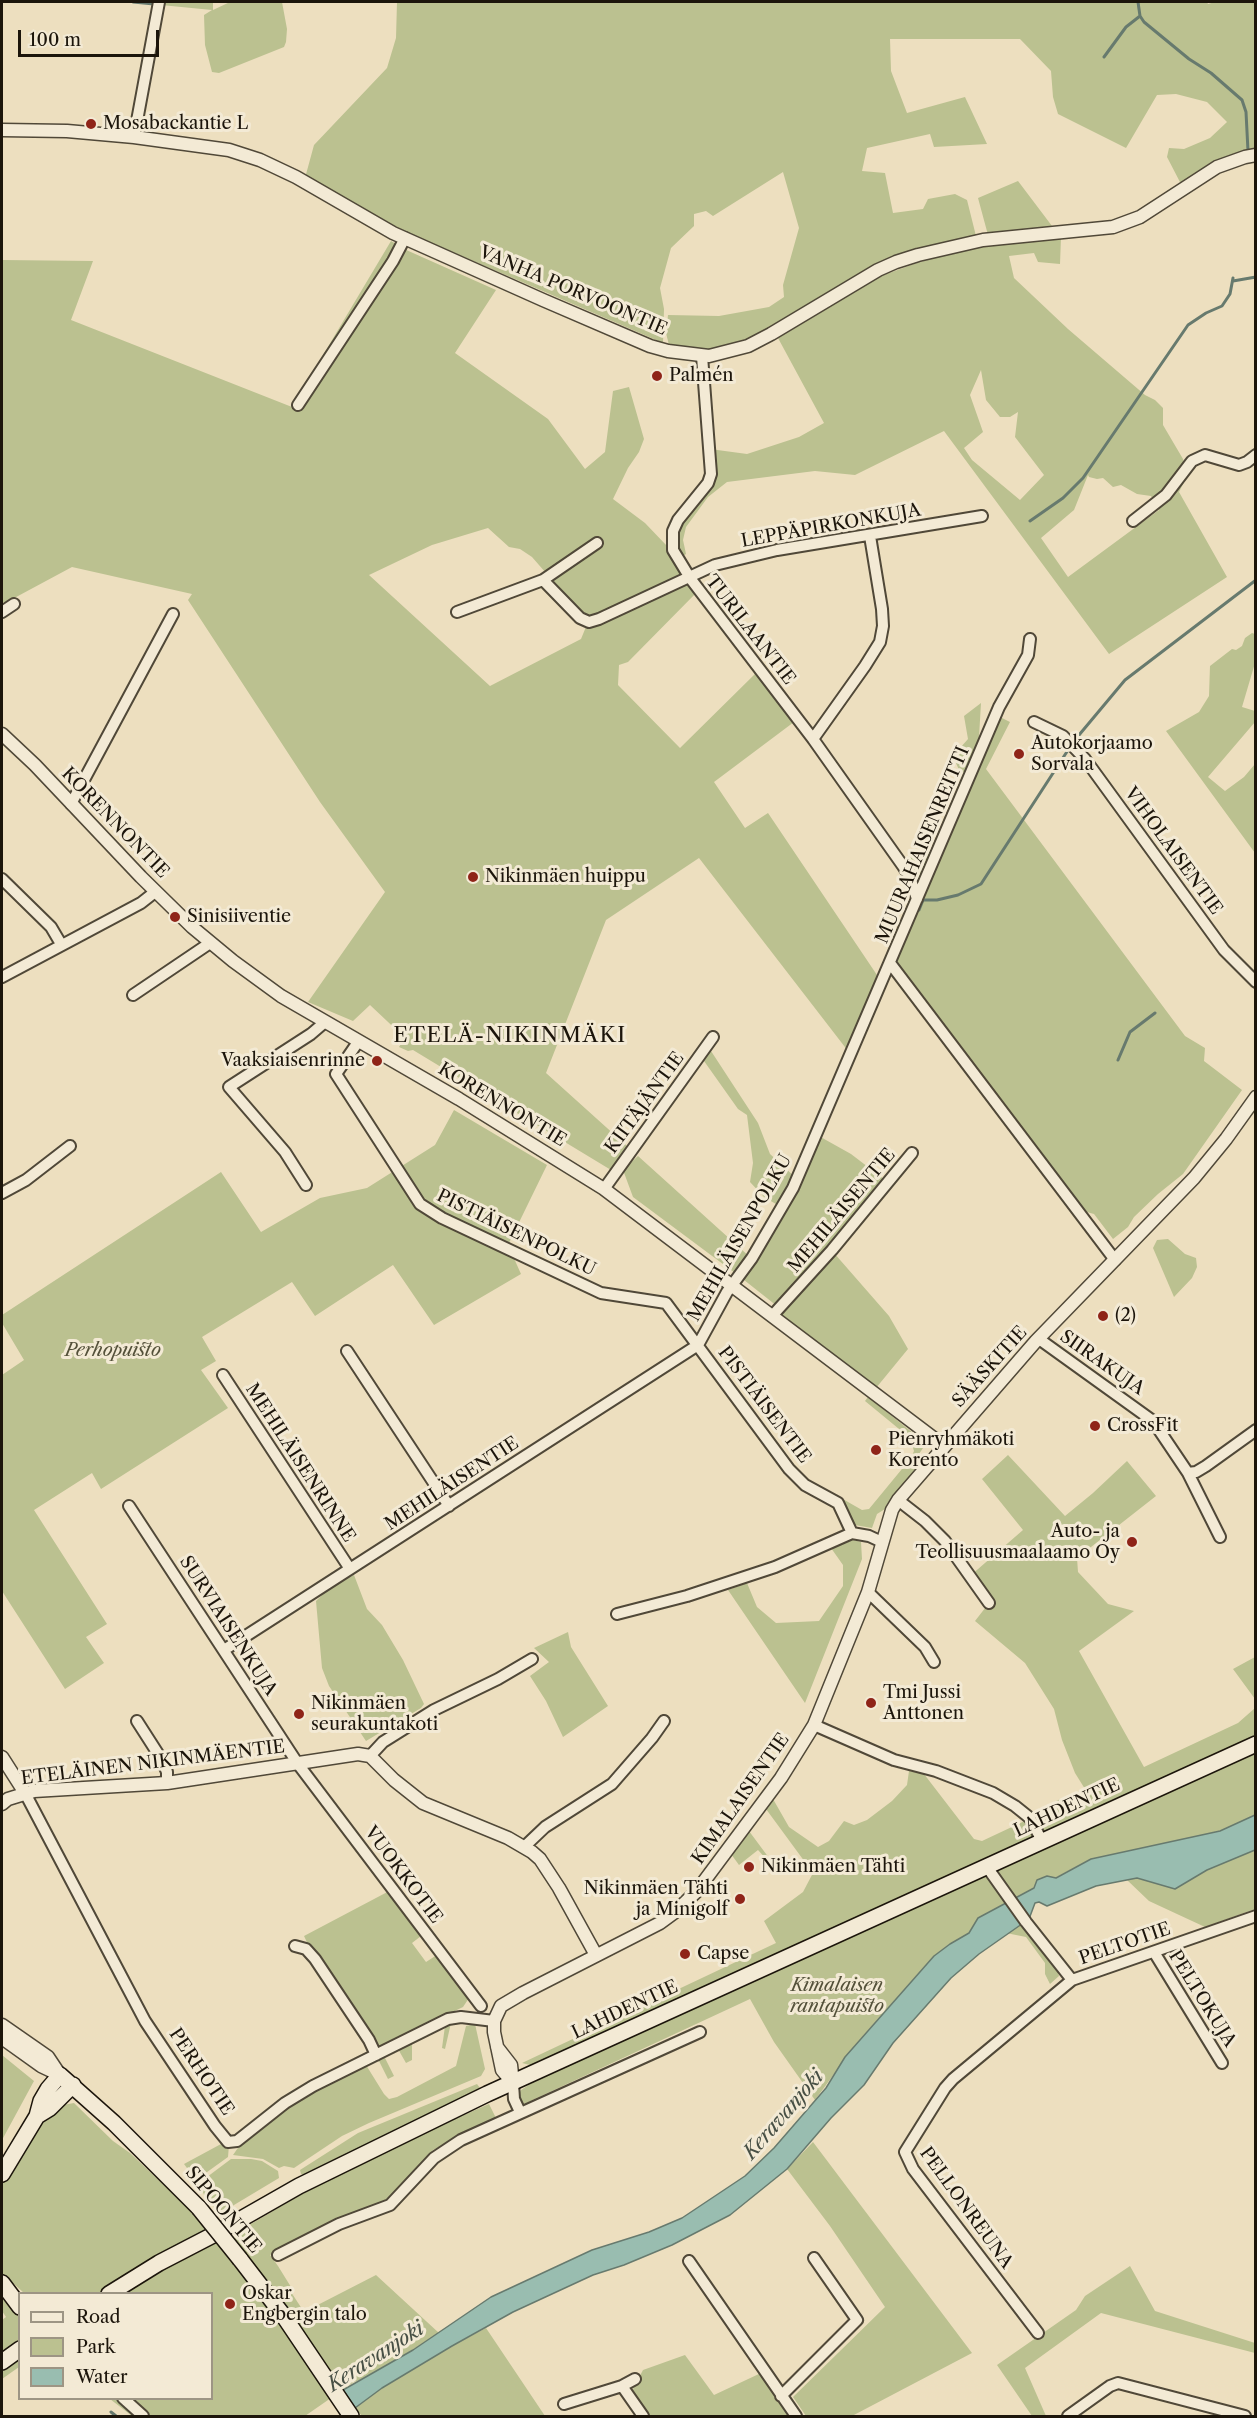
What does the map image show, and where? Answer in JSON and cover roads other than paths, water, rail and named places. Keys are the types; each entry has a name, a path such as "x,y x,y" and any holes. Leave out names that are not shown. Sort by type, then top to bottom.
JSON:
{"main road":[{"name":"LAHDENTIE","path":"112,2292 159,2263 299,2186 513,2083 1256,1744"},
{"name":"SIPOONTIE","path":"60,2075 142,2150 199,2208 283,2315 351,2416"},
{"path":"2,2174 37,2116 44,2095 60,2075"},
{"path":"37,2116 50,2108 73,2085"},
{"name":"LAHDENTIE","path":"132,2292 171,2267 213,2235"},
{"path":"2,2283 18,2302"},
{"path":"2,2362 18,2350"},
{"path":"2,2373 18,2363"}],"street":[{"path":"134,137 159,2"},
{"name":"VANHA PORVOONTIE","path":"2,130 67,131 134,137 229,150 260,160 405,238 650,346 702,356 727,353 748,346 805,316 878,270 896,262 983,240 1113,227 1140,217 1217,167 1256,155"},
{"path":"298,405 393,261 405,238"},
{"name":"TURILAANTIE","path":"702,356 711,474 708,483 678,520 674,531 673,550 690,578 813,739 906,870 917,899"},
{"path":"1133,521 1166,495 1192,461 1205,455 1239,465 1256,454"},
{"name":"LEPPÄPIRKONKUJA","path":"543,580 580,618 589,622 725,562 777,550 982,516"},
{"path":"813,739 866,666 880,642 883,626 882,609 870,536"},
{"path":"457,612 543,580 597,543"},
{"path":"2,612 15,604"},
{"path":"72,804 173,614"},
{"name":"MUURAHAISENREITTI","path":"1030,639 1028,655 999,707 890,963 1115,1260"},
{"name":"VIHOLAISENTIE","path":"1034,722 1063,736 1085,759 1224,951 1256,982"},
{"name":"KORENNONTIE","path":"2,734 35,765 155,892 210,943 281,996 459,1099 604,1189 944,1446"},
{"path":"2,879 51,927 61,944"},
{"path":"2,977 141,903 155,892"},
{"path":"132,995 210,943"},
{"name":"MEHILÄISENPOLKU","path":"698,1345 793,1188 890,963"},
{"path":"306,1185 285,1152 229,1087 311,1034 325,1022"},
{"name":"KIITÄJÄNTIE","path":"604,1189 713,1037"},
{"name":"PISTIÄISENPOLKU","path":"358,1042 336,1074 420,1204 442,1218 601,1293 666,1303 698,1345"},
{"name":"SÄÄSKITIE","path":"882,1542 892,1510 898,1500 1039,1339 1210,1159 1256,1097"},
{"path":"2,1193 26,1180 70,1146"},
{"name":"MEHILÄISENTIE","path":"772,1316 832,1250 912,1154"},
{"name":"SIIRAKUJA","path":"1039,1339 1154,1421 1188,1473 1220,1537"},
{"name":"MEHILÄISENTIE","path":"224,1650 698,1345"},
{"name":"PISTIÄISENTIE","path":"698,1345 789,1469 805,1485 838,1503 852,1533"},
{"path":"347,1351 449,1506"},
{"name":"MEHILÄISENRINNE","path":"223,1375 350,1569"},
{"path":"1188,1473 1196,1472 1206,1466 1256,1430"},
{"path":"898,1500 925,1521 945,1542 989,1603"},
{"name":"SURVIAISENKUJA","path":"129,1506 298,1764"},
{"path":"617,1614 722,1586 775,1567 852,1533 869,1536 882,1542"},
{"name":"KIMALAISENTIE","path":"494,2021 501,2006 510,1999 660,1923 696,1892 781,1778 814,1725 868,1592 882,1542"},
{"path":"868,1592 925,1647 934,1662"},
{"path":"532,1659 498,1679 434,1710 383,1742 370,1756 394,1780 423,1803 525,1846 540,1859 596,1955"},
{"path":"137,1721 162,1760 167,1772 167,1783"},
{"path":"525,1846 545,1827 612,1784 664,1721"},
{"path":"814,1725 894,1760 936,1771 993,1793 1016,1806 1030,1818 1042,1841"},
{"name":"ETELÄINEN NIKINMÄENTIE","path":"2,1804 25,1793 167,1783 358,1754 370,1756"},
{"name":"PERHOTIE","path":"2,1757 57,1849 146,2021 228,2142 237,2141 285,2103 303,2092 448,2019 461,2017 494,2021"},
{"name":"VUOKKOTIE","path":"298,1764 481,2006"},
{"name":"PELTOTIE","path":"987,1867 1026,1922 1072,1980 1256,1916"},
{"path":"295,1946 306,1949 315,1959 369,2040 376,2055"},
{"name":"PELTOKUJA","path":"1154,1952 1222,2063"},
{"name":"PELLONREUNA","path":"1038,2333 913,2169 905,2152 953,2079 1072,1980"},
{"path":"494,2021 496,2046 502,2070 513,2083 514,2099 520,2112"},
{"name":"SIPOONTIE","path":"2,2025 48,2057 60,2075"},
{"path":"278,2255 339,2224 390,2205 434,2158 461,2140 700,2032"},
{"name":"SIPOONTIE","path":"2,2038 40,2066 60,2075"},
{"path":"781,2396 857,2320 814,2258"},
{"path":"689,2261 796,2416"},
{"path":"564,2404 622,2386 635,2379"},
{"path":"1068,2416 1110,2386 1118,2383 1245,2416"},
{"path":"622,2386 643,2416"},
{"path":"125,2400 143,2416"}],"water":[{"path":"1255,1815 1255,1850 1207,1870 1175,1889 1137,1878 1096,1886 1047,1906 1039,1902 1035,1903 1029,1919 979,1954 951,1978 893,2043 864,2085 831,2118 787,2169 730,2215 672,2245 593,2275 513,2312 382,2388 355,2408 343,2390 413,2350 491,2297 592,2250 649,2232 682,2218 745,2176 774,2148 826,2088 845,2057 934,1956 969,1933 978,1918 1034,1888 1037,1880 1047,1876 1056,1878 1091,1859 1220,1831"}],"waterway":[{"path":"133,2 154,4"},
{"path":"1138,2 1140,16 1144,22 1189,59 1211,73 1242,100 1246,112 1248,151"},
{"path":"1104,57 1126,27 1140,16"},
{"path":"1233,281 1256,277"},
{"path":"1030,521 1063,498 1083,478 1188,325 1222,306 1230,294 1233,278"},
{"path":"1074,741 1125,680 1256,580"},
{"path":"919,910 923,900 937,900 958,895 981,884 1070,747"},
{"path":"1118,1060 1130,1032 1155,1013"},
{"path":"111,2412 116,2416"}],"place":[{"name":"Mosabackantie L","path":"91,124"},
{"name":"Palmén","path":"657,376"},
{"name":"Autokorjaamo Sorvala","path":"1019,754"},
{"name":"Nikinmäen huippu","path":"473,877"},
{"name":"Sinisiiventie","path":"175,917"},
{"name":"Vaaksiaisenrinne","path":"377,1061"},
{"name":"(2)","path":"1103,1316"},
{"name":"CrossFit","path":"1095,1426"},
{"name":"Pienryhmäkoti Korento","path":"876,1450"},
{"name":"Auto- ja Teollisuusmaalaamo Oy","path":"1132,1542"},
{"name":"Tmi Jussi Anttonen","path":"871,1703"},
{"name":"Nikinmäen seurakuntakoti","path":"299,1714"},
{"name":"Nikinmäen Tähti","path":"749,1867"},
{"name":"Nikinmäen Tähti ja Minigolf","path":"740,1899"},
{"name":"Capse","path":"685,1954"},
{"name":"Oskar Engbergin talo","path":"230,2304"}],"district":[{"name":"ETELÄ-NIKINMÄKI","path":"510,1036"}],"park label":[{"name":"Perhopuisto","path":"113,1351"},
{"name":"Kimalaisen rantapuisto","path":"837,1996"}],"water label":[{"name":"Keravanjoki","path":"784,2115"},
{"name":"Keravanjoki","path":"376,2357"}]}
